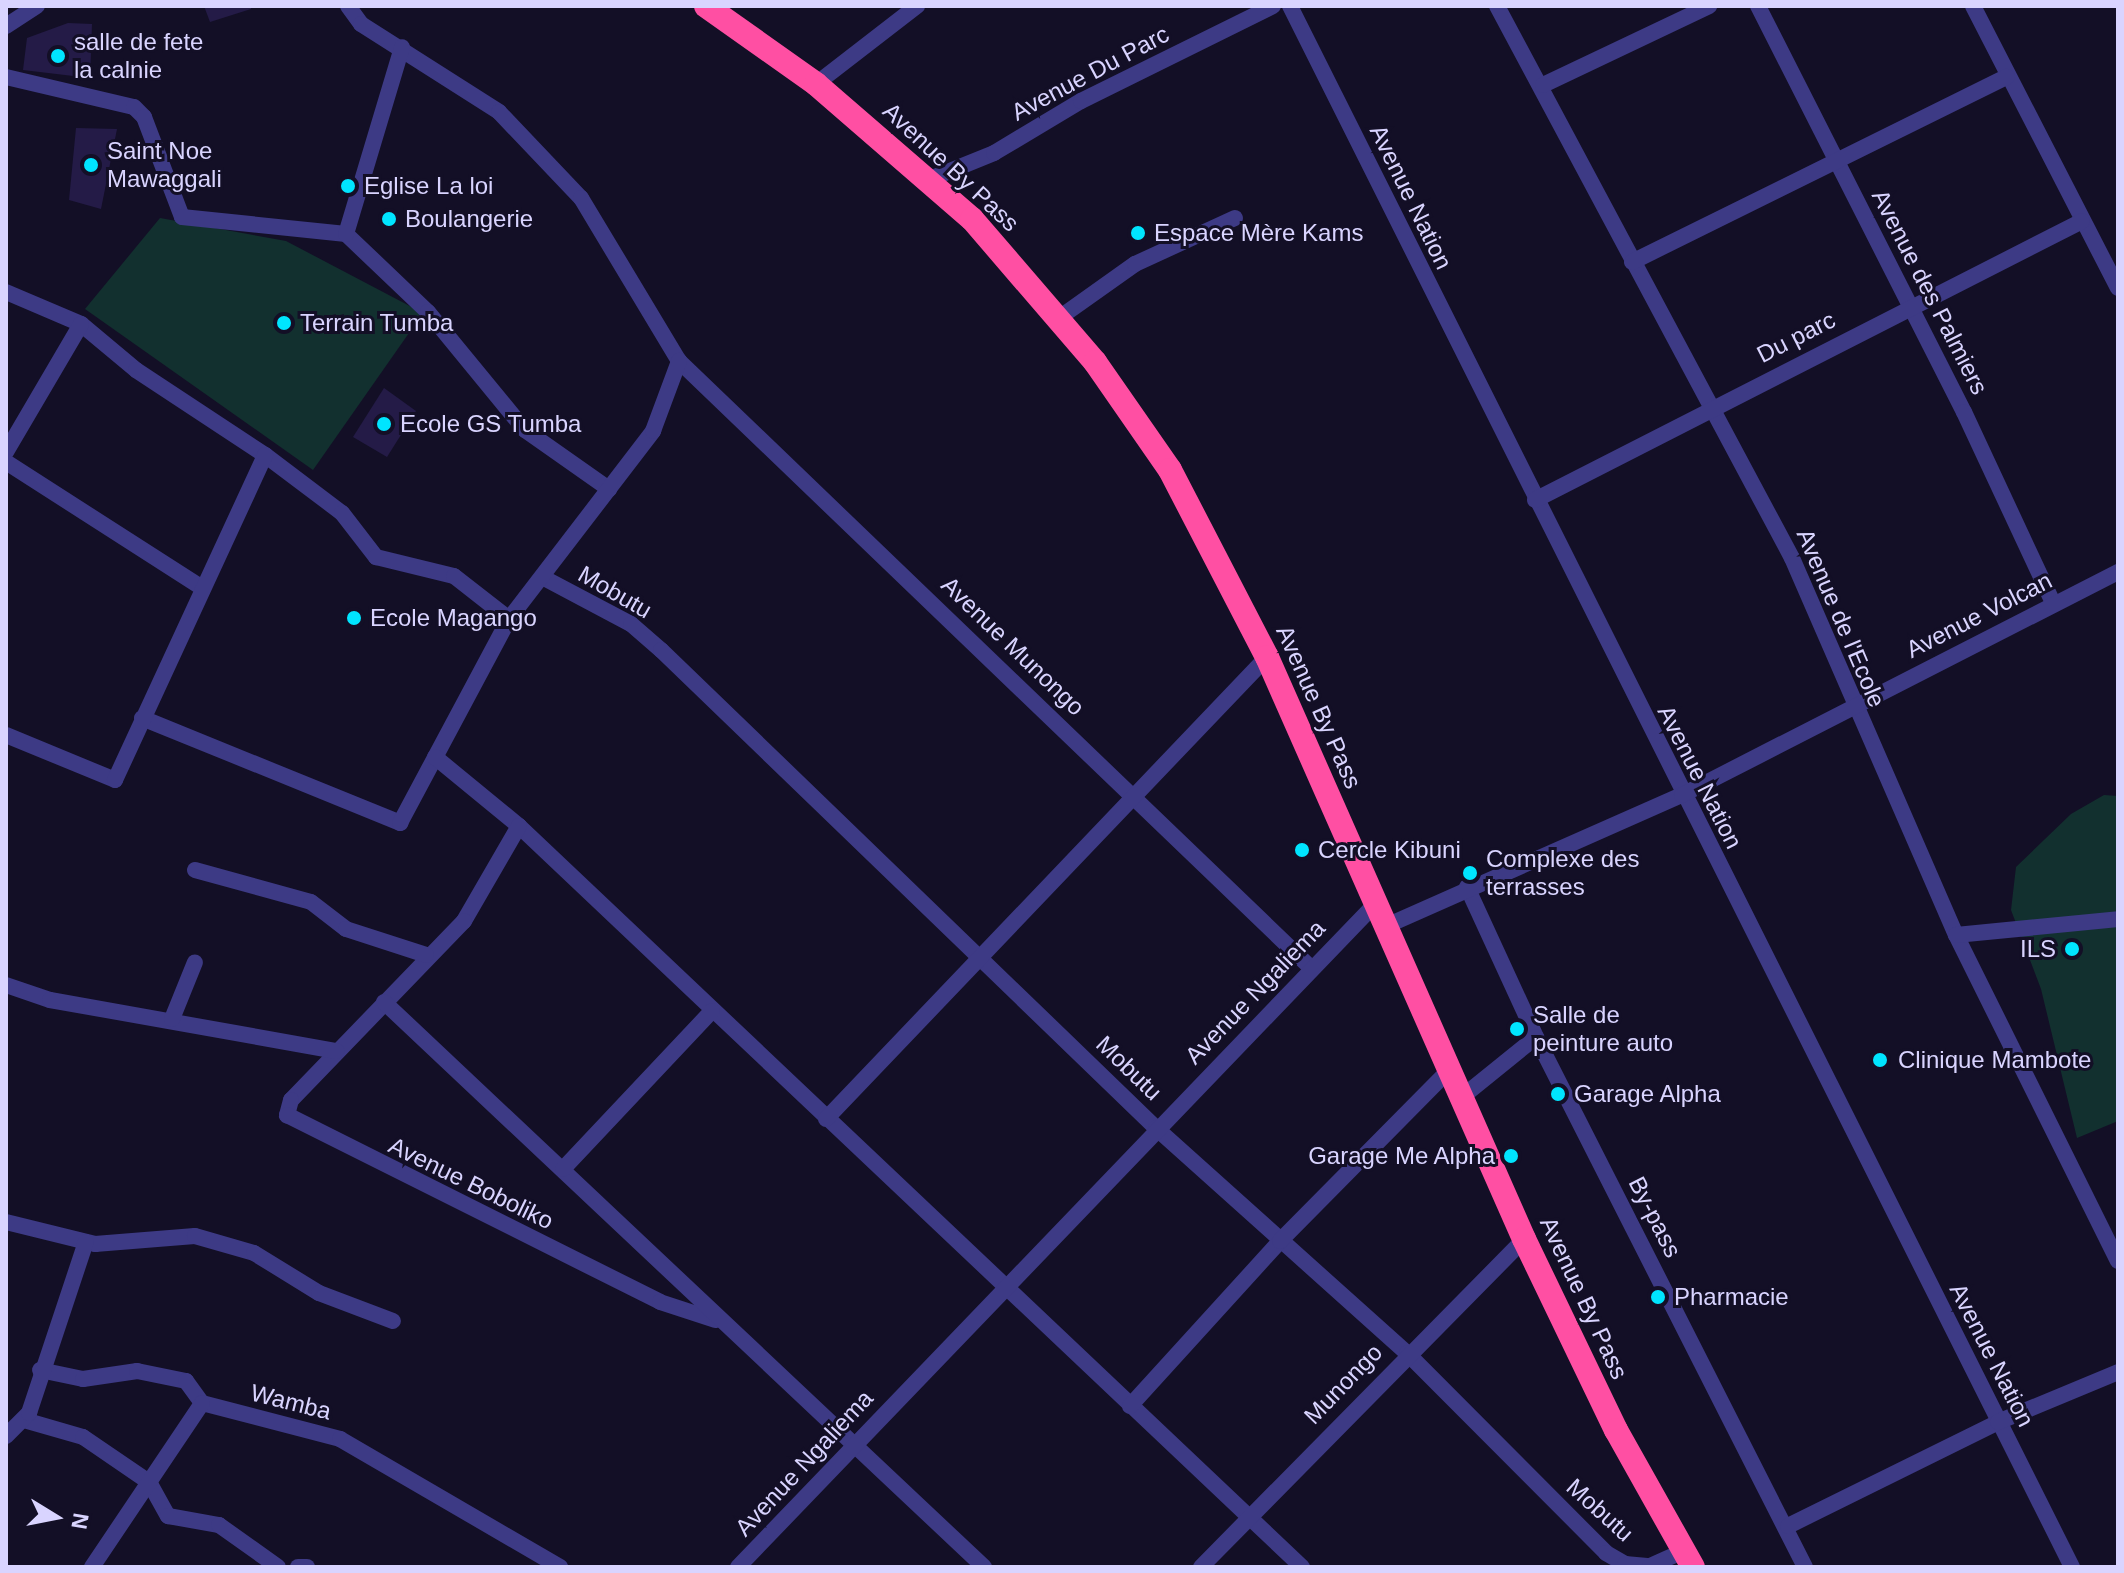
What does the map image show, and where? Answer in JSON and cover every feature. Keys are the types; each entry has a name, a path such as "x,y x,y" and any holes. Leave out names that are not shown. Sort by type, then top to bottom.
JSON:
{"highway":[{"name":"Avenue By Pass","path":"706,6 816,84 930,179 1059,318 1170,470 1267,657 1524,1239 1616,1430 1688,1559"}],"street":[{"path":"6,26 37,6"},
{"name":"Avenue Munongo","path":"348,6 361,24 402,47 499,112 581,198 679,361 1311,968"},
{"path":"816,84 917,6"},
{"name":"Avenue Du Parc","path":"930,179 994,153 1081,101 1273,6"},
{"name":"Avenue Nation","path":"1290,6 1682,795 2072,1567"},
{"name":"Avenue de l'Ecole","path":"1497,6 1543,85 1708,408 1792,558 1853,707 1956,935 2118,1261"},
{"path":"1543,85 1709,6"},
{"name":"Avenue des Palmiers","path":"1758,6 1910,307 2053,603"},
{"path":"1973,6 2118,288"},
{"path":"346,234 402,47"},
{"path":"6,77 134,107 144,117 182,217 346,234 428,312 525,430 609,489"},
{"path":"1632,262 2007,77"},
{"path":"1059,318 1135,264 1235,218"},
{"name":"Du parc","path":"1535,500 1708,408 2082,221"},
{"path":"6,292 81,324 136,370 265,455 342,513 376,557 454,576 509,619"},
{"path":"6,452 81,324"},
{"path":"142,718 400,823 509,619 544,578 653,431 679,361"},
{"path":"6,735 115,780 201,587 265,455"},
{"path":"6,462 201,587"},
{"name":"Avenue Volcan","path":"1386,926 1467,887 1682,795 2118,572"},
{"name":"Mobutu","path":"544,578 641,633 1156,1128 1407,1353 1606,1553 1625,1564 1650,1566 1688,1559"},
{"path":"826,1119 1267,657"},
{"path":"435,757 519,826 1302,1567"},
{"name":"Avenue Boboliko","path":"519,826 464,921 426,955 286,1108 298,1125 673,1309 715,1320"},
{"path":"195,870 311,902 346,929 426,955"},
{"name":"By-pass","path":"1467,887 1536,1037 1788,1526 1802,1566"},
{"name":"Avenue Ngaliema","path":"738,1567 1156,1128 1376,903"},
{"path":"1956,935 2118,919"},
{"path":"172,1019 195,962"},
{"path":"6,985 50,1000 172,1019 337,1051"},
{"name":"Avenue Boboliko","path":"384,1002 563,1169 715,1320 984,1567"},
{"path":"563,1169 712,1011"},
{"path":"1462,1097 1536,1037"},
{"path":"1130,1406 1280,1241 1450,1069"},
{"path":"6,1222 86,1242 195,1236 254,1253 319,1293 393,1321"},
{"name":"Munongo","path":"1201,1567 1407,1353 1524,1239"},
{"path":"6,1436 24,1420 86,1242"},
{"name":"Wamba","path":"40,1370 83,1379 137,1371 186,1381 202,1403 340,1439 560,1567"},
{"path":"1788,1526 1998,1422 2118,1372"},
{"path":"92,1567 202,1403"},
{"path":"24,1420 83,1437 149,1482 168,1516 219,1525 278,1567"},
{"path":"298,1567 307,1567"}],"green space":[{"path":"160,218 286,241 423,313 313,470 85,309"},
{"name":"ILS","path":"2104,795 2118,796 2118,1121 2077,1138 2041,989 2011,910 2016,867 2071,814"}],"building":[{"path":"204,6 251,6 251,9 210,22"},
{"name":"salle de fete la calnie","path":"68,23 92,24 90,78 23,70 27,38"},
{"name":"Saint Noe Mawaggali","path":"76,128 117,129 101,209 69,200"},
{"name":"Ecole GS Tumba","path":"384,388 416,411 387,457 353,437"}],"place":[{"name":"salle de fete la calnie","path":"58,56"},
{"name":"Saint Noe Mawaggali","path":"91,165"},
{"name":"Eglise La loi","path":"348,186"},
{"name":"Boulangerie","path":"389,219"},
{"name":"Espace Mère Kams","path":"1138,233"},
{"name":"Terrain Tumba","path":"284,323"},
{"name":"Ecole GS Tumba","path":"384,424"},
{"name":"Ecole Magango","path":"354,618"},
{"name":"Cercle Kibuni","path":"1302,850"},
{"name":"Complexe des terrasses","path":"1470,873"},
{"name":"ILS","path":"2072,949"},
{"name":"Salle de peinture auto","path":"1517,1029"},
{"name":"Clinique Mambote","path":"1880,1060"},
{"name":"Garage Alpha","path":"1558,1094"},
{"name":"Garage Me Alpha","path":"1511,1156"},
{"name":"Pharmacie","path":"1658,1297"}]}
